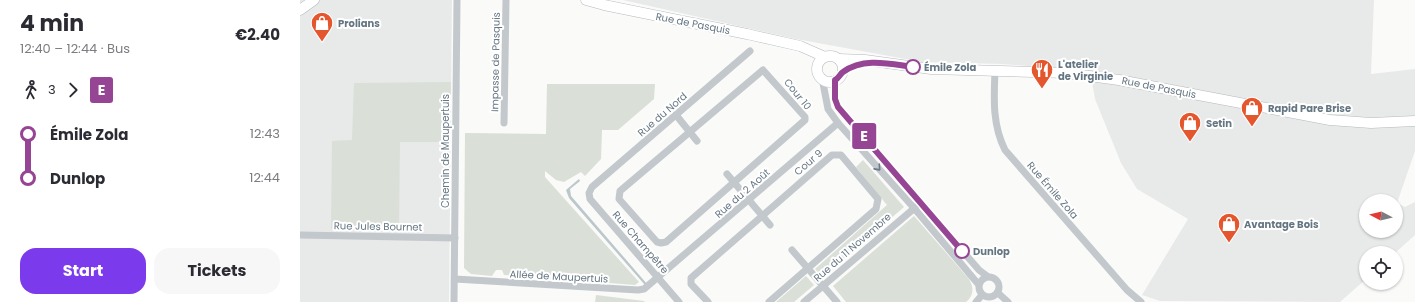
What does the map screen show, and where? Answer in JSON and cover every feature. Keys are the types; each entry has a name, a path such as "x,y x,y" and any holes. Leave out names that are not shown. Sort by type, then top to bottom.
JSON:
{"main road":[{"path":"300,10 314,0"},
{"name":"Rue de Pasquis","path":"586,0 604,6 800,46 825,57"},
{"path":"800,46 818,66"},
{"path":"832,56 838,59 842,65 842,72 835,80 826,80 822,78 818,73 818,66 822,59 832,56"},
{"name":"Rue de Pasquis","path":"838,59 878,62 931,69 1068,73 1113,79 1330,120 1371,123 1415,121"},
{"name":"Rue de Pasquis","path":"842,72 862,64 878,62"}],"street":[{"name":"Chemin de Maupertuis","path":"454,302 457,0"},
{"name":"Impasse de Pasquis","path":"504,123 506,0"},
{"name":"Rue du Nord","path":"589,193 592,187 750,51"},
{"name":"Cour 10","path":"763,70 805,117 805,120 734,182 666,242 661,243 657,242 619,199 620,191 689,131 763,70"},
{"name":"Rue Émile Zola","path":"995,70 994,116 998,135 1005,150 1127,290 1141,302"},
{"path":"822,78 828,109 838,123 914,208 979,286 982,295"},
{"path":"835,80 835,99 838,107 979,270 987,276 994,277 998,282 998,292 1008,302"},
{"path":"676,115 697,141"},
{"name":"Rue du 2 Août","path":"658,278 838,123"},
{"name":"Cour 9","path":"708,302 691,284 691,278 762,215 836,153 841,155 862,177 878,199 876,209 769,302"},
{"path":"727,174 770,225"},
{"name":"Rue Champêtre","path":"589,193 590,199 679,302"},
{"name":"Rue du 11 Novembre","path":"804,302 920,203"},
{"name":"Rue Jules Bournet","path":"300,235 455,238"},
{"path":"792,250 837,302"},
{"path":"979,286 981,280 987,276"},
{"name":"Allée de Maupertuis","path":"454,279 638,290 644,289 658,278"},
{"path":"982,295 989,297 998,292"},
{"path":"976,302 982,295"}],"shaded area":[{"path":"300,0 452,0 449,302 300,302"},
{"path":"623,0 1374,0 1371,74 1415,69 1415,151 1400,194 1359,194 1359,238 1403,238 1403,206 1405,207 1415,202 1415,235 1403,246 1359,246 1359,285 1340,302 1160,301 1142,295 1188,219 1137,189 1121,163 1095,99 1090,71 1002,64 922,62 796,39"},
{"path":"451,82 450,142 400,142 399,229 331,229 332,141 352,140 354,83"},
{"path":"547,84 655,84 654,99 618,130 602,130 601,159 585,176 581,172 564,182 556,180 545,171 545,177 639,282 635,285 534,277 531,272 525,272 522,276 504,275 502,270 496,270 492,276 471,274 464,268 465,133 546,134"},
{"path":"863,160 904,207 823,277 815,269 887,205 856,167"},
{"path":"579,179 580,181 570,189 571,196 647,284 645,285 569,198 566,190"},
{"path":"914,216 969,279 972,285 971,297 966,302 846,302 833,286"},
{"path":"806,276 814,285 794,302 776,302"},
{"path":"596,295 644,301 645,302 595,302"}],"bus line":[{"name":"E","path":"913,67 878,62 856,66 842,72 838,79 835,80 835,99 838,107 962,251"}],"place":[{"name":"Prolians","path":"322,42"},
{"name":"Émile Zola","path":"913,67"},
{"name":"L'atelier de Virginie","path":"1042,90"},
{"name":"Rapid Pare Brise","path":"1252,128"},
{"name":"Setin","path":"1190,142"},
{"name":"Avantage Bois","path":"1229,244"},
{"name":"Dunlop","path":"962,251"}]}
